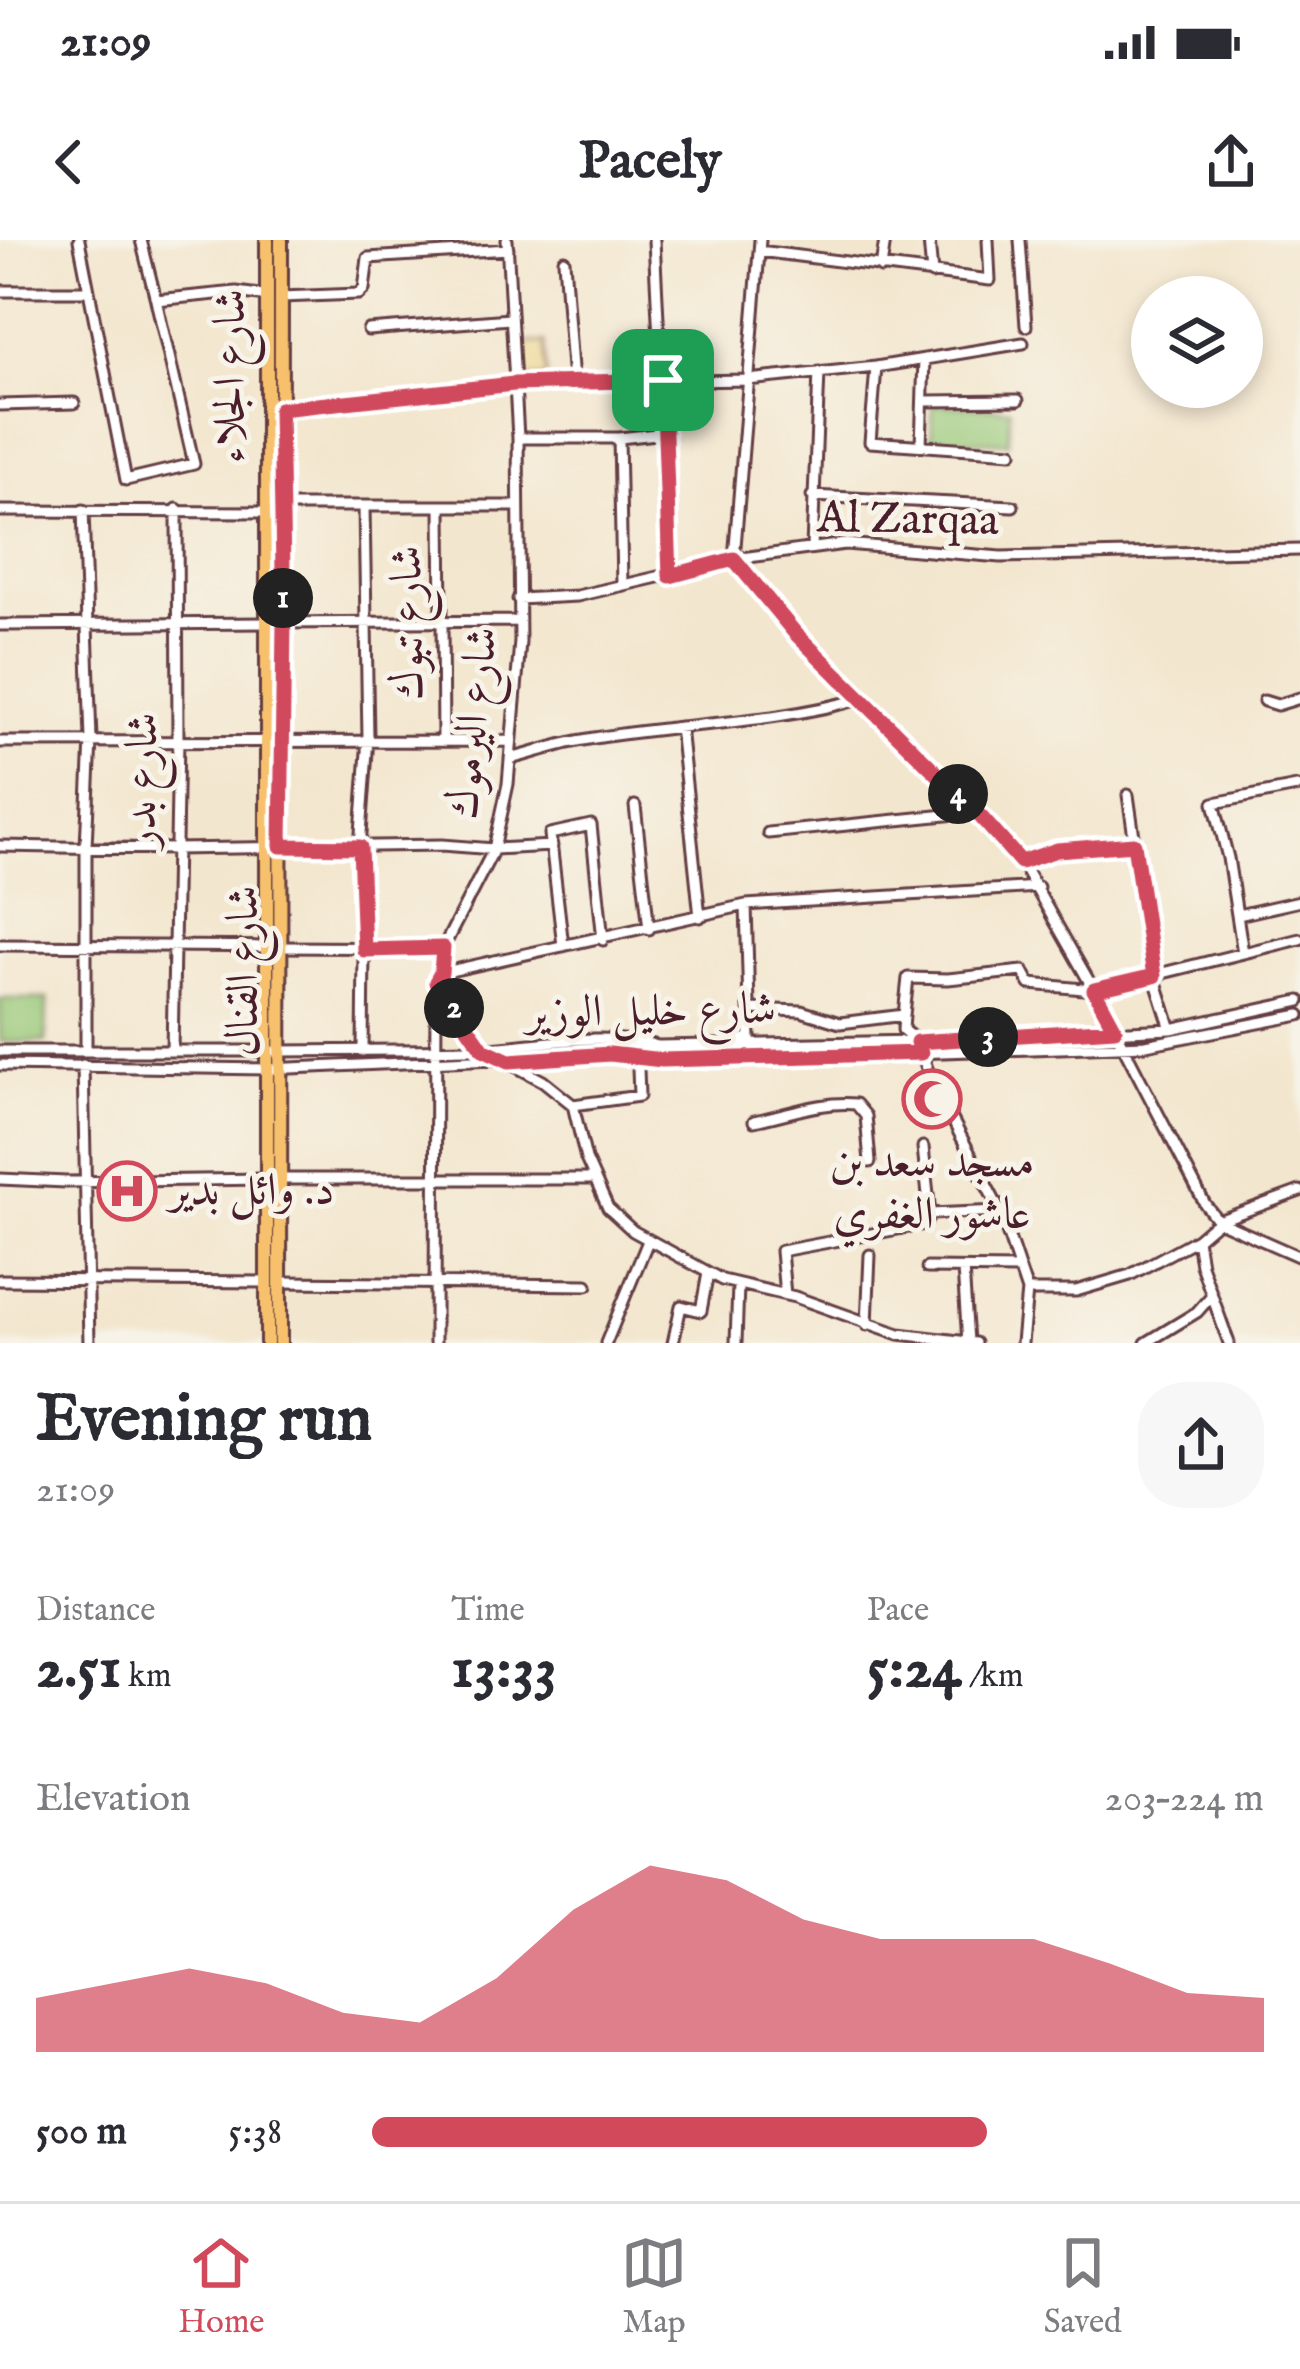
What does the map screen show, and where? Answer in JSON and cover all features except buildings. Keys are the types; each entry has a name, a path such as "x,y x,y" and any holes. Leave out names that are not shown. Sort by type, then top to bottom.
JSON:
{"main road":[{"name":"شارع الجلاء","path":"266,512 274,296 267,240"},
{"name":"شارع القنال","path":"267,1343 273,1282 276,623 281,506 274,296 281,240"},
{"name":"شارع القنال","path":"266,512 276,623"},
{"name":"شارع القنال","path":"273,1282 280,1343"}],"street":[{"path":"79,240 126,480 194,464 140,240"},
{"path":"654,240 670,576"},
{"path":"881,268 885,240"},
{"path":"929,240 932,274"},
{"path":"988,240 990,280 881,268 760,246 734,559 795,633 1021,862 1115,1029 1204,1204 1218,1221 1300,1257"},
{"path":"1020,240 1026,326"},
{"path":"156,300 236,292 359,295 368,259 507,244"},
{"name":"شارع اليرموك","path":"435,1343 439,977 443,948 494,849 510,759 520,621 518,438 507,244"},
{"path":"564,260 573,382"},
{"path":"0,291 88,291"},
{"path":"368,330 510,319"},
{"path":"280,409 514,384 748,380 876,367 1023,343"},
{"path":"921,445 924,359"},
{"path":"876,367 870,442 1012,452"},
{"path":"812,548 819,371"},
{"path":"925,401 1018,400"},
{"path":"0,405 74,403"},
{"path":"518,438 666,433"},
{"path":"619,438 622,585"},
{"path":"812,496 1012,506"},
{"path":"281,506 517,506"},
{"path":"363,1051 360,847 368,738 364,507"},
{"name":"شارع تبوك","path":"441,507 443,739"},
{"name":"شارع بدر","path":"172,1051 177,509"},
{"path":"83,510 91,740 86,1051"},
{"path":"0,511 266,512"},
{"name":"Al Zarqaa","path":"518,599 577,596 734,559 845,544 1001,557 1300,550"},
{"path":"0,625 520,621"},
{"path":"510,759 580,740 818,712 863,698"},
{"path":"1264,701 1277,705 1300,698"},
{"path":"680,728 700,917"},
{"path":"0,742 512,741"},
{"path":"1243,953 1214,803 1297,787"},
{"path":"1128,795 1154,976 1171,1029"},
{"path":"635,806 649,929"},
{"path":"768,833 976,812"},
{"path":"563,946 550,834 591,825 603,940"},
{"path":"1021,862 1057,850 1134,844"},
{"path":"0,846 551,846"},
{"path":"963,1269 971,1343 926,1340 867,1325 785,1294 738,1285 648,1241 608,1208 586,1159 572,1105 543,1081 483,1049 439,977 746,905 1038,887"},
{"path":"1238,915 1300,901"},
{"path":"572,1105 639,1096 637,1040 750,1039 746,905"},
{"path":"1022,1343 1027,1291 1000,1211 919,1047 903,1030 908,978 1023,971 1030,984 1094,990 1300,939"},
{"path":"0,946 443,948"},
{"name":"شارع خليل الوزير","path":"0,1066 273,1061 438,1064 610,1054 806,1058 1115,1029 1171,1029 1300,1000"},
{"path":"750,1009 801,1011 840,1023 904,1015"},
{"name":"شارع خليل الوزير","path":"0,1051 172,1051 273,1061 363,1051 483,1049 585,1039 637,1040 658,1046 1123,1046 1300,1015"},
{"path":"83,1065 89,1343"},
{"path":"754,1121 806,1106 856,1104 866,1116 870,1162"},
{"path":"785,1294 781,1252 926,1224 930,1214 923,1147"},
{"path":"0,1179 595,1179"},
{"path":"1027,1291 1076,1291 1109,1283 1197,1239 1218,1221 1300,1191"},
{"path":"930,1214 1000,1211"},
{"path":"1197,1239 1229,1343"},
{"path":"606,1343 648,1241"},
{"path":"867,1325 869,1255"},
{"path":"927,1268 1019,1269"},
{"path":"673,1343 681,1306 700,1310 708,1274"},
{"path":"0,1280 587,1285"},
{"path":"736,1343 738,1285"},
{"path":"1146,1343 1197,1312 1212,1295"}],"green space":[{"path":"933,404 1010,409 1008,443 931,438"},
{"path":"0,999 47,999 46,1042 0,1042"}],"sand":[{"path":"545,342 547,378 521,379 519,343"}],"place":[{"name":"مسجد سعد بن عاشور الغفري","path":"932,1099"},
{"name":"د. وائل بدير","path":"127,1191"}],"route":[{"path":"663,380 670,576 734,559 795,633 1021,862 1057,850 1134,844 1154,976 1094,990 1115,1029 917,1042 921,1053 662,1060 610,1054 509,1061 483,1049 436,982 443,948 364,950 360,847 281,846 280,409 514,384 663,380"}]}
